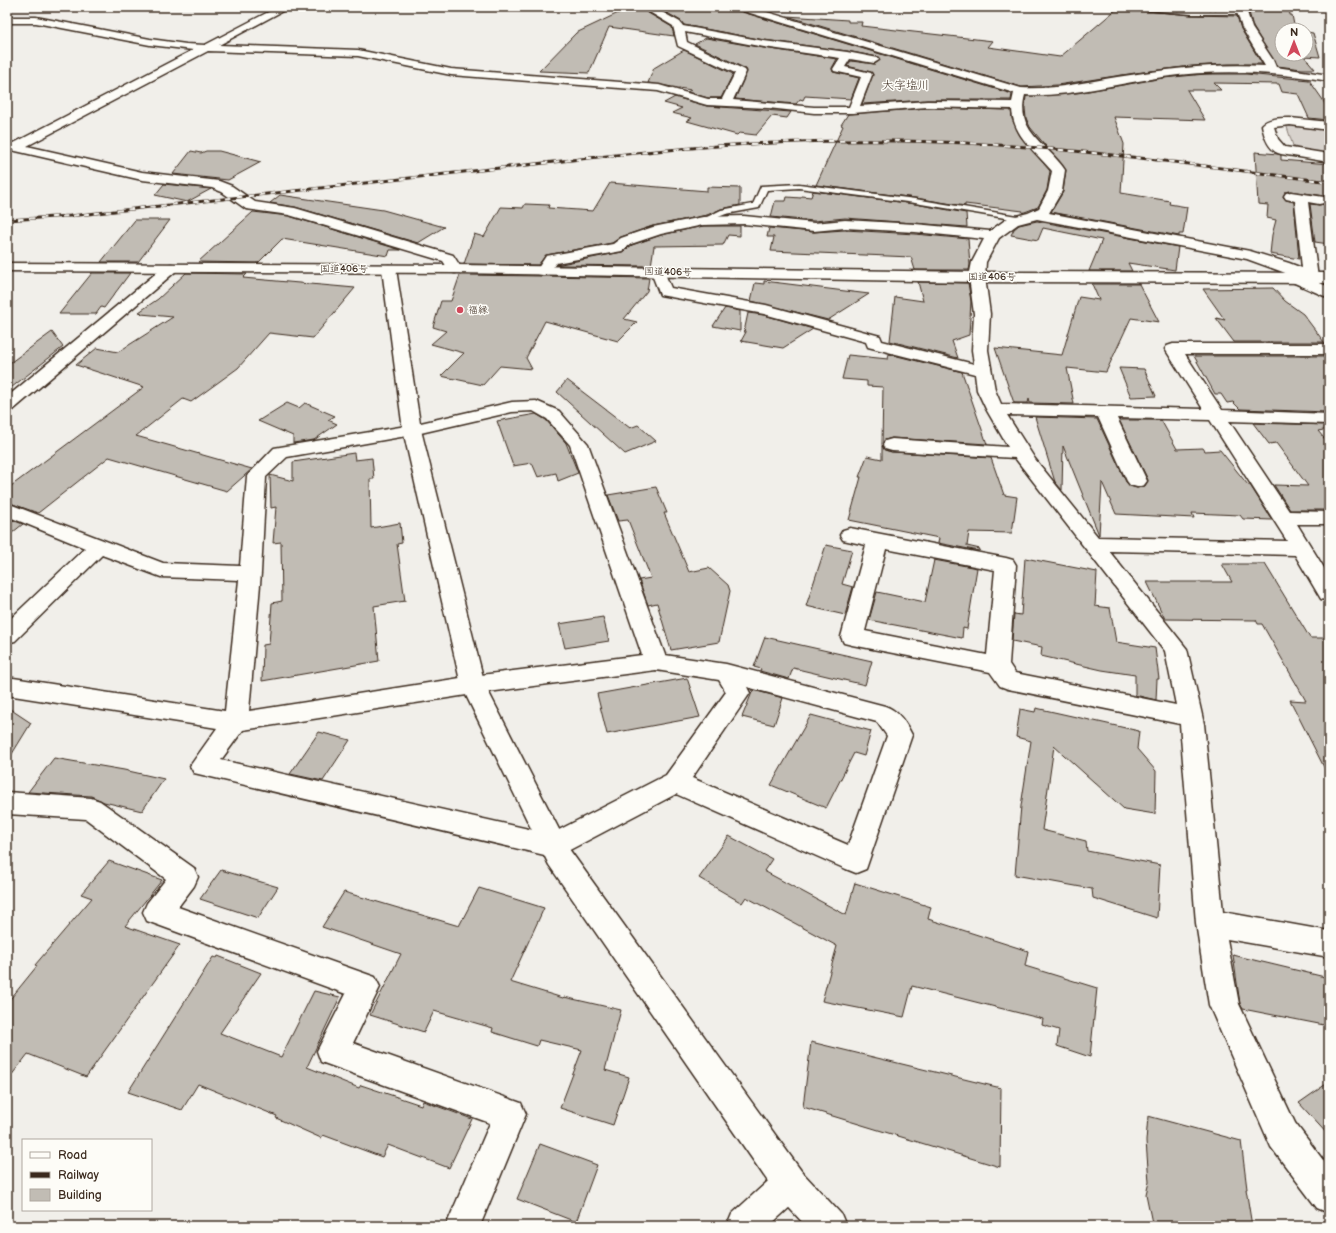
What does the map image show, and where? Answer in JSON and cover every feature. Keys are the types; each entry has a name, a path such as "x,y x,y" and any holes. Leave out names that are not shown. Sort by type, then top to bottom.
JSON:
{"main road":[{"path":"12,146 285,7"},
{"path":"646,7 677,24 682,44 741,72 726,103"},
{"path":"740,7 1020,91 1037,93 1056,91 1091,84 1202,69 1249,68 1329,79"},
{"path":"1244,10 1247,28 1268,60 1272,70"},
{"path":"7,20 36,20 150,42 204,49 358,53 451,72 640,86 683,94 707,102 768,105 814,110 853,110 927,104 1017,106"},
{"path":"679,28 762,44 847,55 936,71 952,71"},
{"path":"847,55 838,69 867,75 853,110"},
{"path":"1020,91 1017,106 1020,122 1029,138 1059,170 1055,191 1044,211 1030,217 1013,221 993,236 978,262 977,277 982,314 980,350 986,390 995,409 1022,453 1176,649 1190,717 1210,923 1224,1005 1283,1135 1329,1196"},
{"path":"1329,126 1285,122 1275,122 1268,125 1271,137 1277,147 1281,150 1329,158"},
{"path":"12,146 142,176 214,184 227,189 251,206 290,211 448,258 455,269"},
{"path":"1302,278 1296,197 1319,200"},
{"path":"1030,217 1250,255 1284,266 1329,293"},
{"path":"543,270 551,259 617,248 626,241 658,230 703,221 744,220 814,227 845,224 915,228 993,236"},
{"name":"国道406号","path":"7,267 455,269 977,277 1329,278"},
{"path":"7,406 171,268"},
{"path":"389,269 412,430 473,685 553,846 563,863 790,1184 829,1226"},
{"path":"658,272 664,292 722,301 766,310 874,338 874,344 983,371"},
{"path":"1329,349 1173,349 1283,517 1329,594"},
{"path":"656,662 579,444 553,415 536,406 512,407 412,430 281,452 257,476 250,573 236,722 203,766 553,846 675,782 738,693 726,673"},
{"path":"995,409 1329,419"},
{"path":"1105,412 1137,481"},
{"path":"892,445 1022,453"},
{"path":"7,509 161,570 250,573"},
{"path":"1283,517 1329,518"},
{"path":"850,535 1006,565 997,665 1008,680 1190,717"},
{"path":"878,540 852,637 997,665"},
{"path":"1093,544 1301,548"},
{"path":"7,634 99,546"},
{"path":"7,686 236,722 473,685 656,662 726,673 884,715 900,735 856,861 675,782"},
{"path":"7,802 91,809 184,877 158,912 365,987 332,1051 510,1114 463,1226"},
{"path":"1210,923 1329,944"},
{"path":"744,1226 790,1184"}],"lane":[{"path":"1136,7 1186,12 1244,10"},
{"path":"703,221 724,212 756,206 764,188 799,186 1030,217"}],"shaded area":[{"path":"1286,124 1329,127 1329,154 1303,151 1293,146"}],"building":[{"path":"631,7 643,10 672,27 674,36 609,27 589,73 539,71 576,33"},
{"path":"675,7 721,7 739,11 1012,94 1011,100 927,100 862,104 873,74 871,72 847,66 851,61 875,64 880,60 878,57 847,51 764,40 684,25 681,21 664,11"},
{"path":"1119,7 1132,7 1136,10 1191,15 1237,16 1241,29 1262,64 1191,66 1057,85 1021,87 787,16 848,20 848,22 862,22 861,26 993,41 988,47 1060,57"},
{"path":"1173,7 1238,7 1237,8"},
{"path":"1251,7 1289,7 1290,15 1292,15 1293,22 1274,22 1274,61 1253,27 1249,12"},
{"path":"1314,36 1320,57 1314,57"},
{"path":"706,38 837,59 832,68 833,72 859,78 851,99 805,96 803,100 800,99 796,104 735,99 747,71 746,69 695,44"},
{"path":"684,50 733,74 721,98 708,98 687,92 691,90 648,83 654,68"},
{"path":"1275,62 1309,62 1315,69 1302,69 1277,66"},
{"path":"1205,74 1246,74 1309,80 1323,100 1329,113 1329,120 1309,118 1298,94 1282,92 1279,84 1214,83 1221,90 1187,90 1205,120 1114,117 1124,144 1121,193 1170,201 1169,204 1187,207 1183,234 1179,234 1179,236 1051,212 1063,192 1066,170 1030,127 1026,118 1026,96 1077,93 1163,78"},
{"path":"675,97 707,106 791,112 787,118 772,116 756,135 739,133 737,135 687,121 692,118 672,113 682,108 664,103"},
{"path":"927,108 1011,110 1012,119 1020,136 1050,171 1047,190 1038,207 1022,213 1023,211 965,204 965,206 816,185 843,126 841,125 848,114"},
{"path":"191,151 201,153 206,151 219,151 261,162 228,180 173,174"},
{"path":"1255,152 1278,154 1281,155 1281,160 1329,164 1329,244 1315,242 1310,204 1324,204 1327,201 1325,196 1291,191 1285,192 1283,197 1286,200 1294,202 1299,259 1270,254 1272,235 1276,220 1267,218 1268,205 1258,204"},
{"path":"610,183 707,191 707,187 740,188 740,205 721,209 707,215 653,226 621,237 612,243 546,255 538,265 464,264 474,234 484,237 501,207 523,208 525,204 549,205 548,208 593,211"},
{"path":"164,184 211,189 187,202 155,195"},
{"path":"813,191 915,204 966,213 967,227 845,218 814,221 771,217 775,201 786,201 787,197 811,197"},
{"path":"280,195 383,210 444,227 418,243 295,207 270,203"},
{"path":"253,212 289,216 401,250 390,250 388,256 282,239 258,263 198,262"},
{"path":"135,220 170,220 138,262 101,262"},
{"path":"1037,221 1178,247 1175,270 1128,263 1132,271 1089,271 1102,240 1043,228 1038,240 1011,235 1014,229 1019,225"},
{"path":"703,226 740,226 740,236 728,235 723,245 654,246 651,266 556,265 622,252 632,245 661,235"},
{"path":"769,228 814,232 845,230 968,239 970,265 969,270 915,270 911,257 771,251 774,237 767,237"},
{"path":"92,273 130,273 104,308 101,307 96,314 59,314"},
{"path":"186,273 247,274 243,278 355,288 313,338 269,333 238,368 191,402 183,399 136,436 252,469 227,491 109,457 38,513 7,502 7,489 144,387 76,365 97,348 118,352 173,317 141,314 142,313 139,312 158,299"},
{"path":"460,275 649,278 647,291 624,319 637,322 618,341 545,321 526,358 532,369 500,366 483,385 441,376 464,353 431,344 446,331 433,327 441,301 451,301"},
{"path":"764,281 869,294 828,320 751,301 755,283 764,284"},
{"path":"918,282 968,283 971,301 969,335 952,341 958,358 890,341 895,297 923,301"},
{"path":"1092,284 1139,284 1159,322 1131,318 1106,372 1067,368 1074,404 1030,403 1029,399 1028,403 1014,403 995,348 1062,355 1079,297 1099,300"},
{"path":"1273,288 1285,301 1303,314 1324,342 1234,342 1216,318 1225,320 1203,289"},
{"path":"725,308 740,311 740,331 713,326"},
{"path":"748,313 764,315 813,329 783,348 741,341 746,332 744,332"},
{"path":"52,332 63,347 7,391 7,365"},
{"path":"889,354 962,372 987,444 892,438 885,440 882,444 883,387 867,386 867,381 842,379 848,355 888,359"},
{"path":"1194,356 1329,356 1329,412 1240,409 1233,402 1227,403 1221,394 1215,394"},
{"path":"1119,368 1144,369 1156,396 1131,397"},
{"path":"567,380 630,428 638,425 656,441 625,454 557,392"},
{"path":"287,403 299,408 305,403 335,416 328,420 337,424 314,440 293,443 293,436 258,421"},
{"path":"536,414 546,420 566,443 578,473 558,481 556,473 538,477 532,463 513,466 497,421"},
{"path":"1035,417 1097,419 1126,482 1130,486 1137,488 1145,486 1148,480 1119,420 1161,420 1177,449 1203,448 1205,451 1220,450 1248,485 1250,485 1272,520 1243,519 1240,515 1192,513 1194,518 1116,514 1102,482 1099,535 1063,446 1062,490 1055,482"},
{"path":"1253,423 1329,425 1329,429 1318,431 1329,444 1329,510 1290,510 1274,485 1308,486 1276,443 1269,444"},
{"path":"882,446 885,450 892,452 991,458 1004,495 1017,497 1012,533 969,532 967,546 980,549 979,551 938,543 939,538 849,520 861,477 859,477 867,456 882,459"},
{"path":"354,453 355,460 372,458 374,479 370,479 371,528 400,523 402,543 397,544 405,601 374,606 379,661 262,681 263,645 269,644 272,603 282,601 281,542 273,543 276,507 271,508 270,475 293,481 293,462"},
{"path":"656,487 667,513 664,513 689,572 709,568 728,585 730,591 719,642 671,650 657,603 648,605 639,580 651,578 628,520 618,521 608,495"},
{"path":"7,518 23,524 7,537"},
{"path":"826,545 852,550 842,584 853,587 845,615 806,606"},
{"path":"1025,558 1097,572 1095,606 1110,608 1116,642 1155,648 1159,679 1157,679 1156,700 1135,695 1135,675 1102,670 1041,656 1042,647 1012,641 1014,614 1021,615"},
{"path":"934,560 977,568 967,629 963,628 962,638 869,620 877,592 925,602"},
{"path":"1222,564 1265,564 1310,638 1329,638 1329,777 1290,700 1306,701 1262,624 1258,624 1256,620 1165,619 1147,582 1232,582"},
{"path":"603,617 609,641 565,648 559,624"},
{"path":"765,637 872,661 865,685 793,668 789,679 760,671 761,669 754,667"},
{"path":"687,678 700,717 607,734 597,694"},
{"path":"753,690 783,698 774,725 742,717"},
{"path":"7,707 31,723 7,762"},
{"path":"1036,708 1139,731 1137,749 1156,771 1155,814 1124,809 1054,746 1042,830 1086,841 1087,851 1160,865 1157,918 1093,898 1092,889 1015,875 1021,806 1031,741 1016,737 1020,709 1035,712"},
{"path":"811,715 871,731 864,756 854,753 826,808 771,785"},
{"path":"319,732 350,740 323,781 290,774"},
{"path":"54,758 124,770 164,779 142,811 104,802 91,796 28,792"},
{"path":"729,836 772,859 764,871 846,915 855,883 931,907 928,919 1028,951 1025,966 1097,988 1090,1057 1057,1046 1059,1030 1042,1025 1043,1019 912,986 904,1017 822,1001 837,946 746,897 742,903 699,878"},
{"path":"109,861 162,880 125,926 180,945 86,1077 28,1054 7,1081 7,1003 37,966 35,965 92,898 81,894"},
{"path":"221,870 278,887 258,918 200,899"},
{"path":"479,888 544,908 510,982 563,998 621,1010 605,1070 629,1077 613,1125 560,1108 582,1050 539,1040 537,1046 492,1032 493,1028 434,1011 424,1032 370,1015 401,954 322,927 344,892 459,926"},
{"path":"1233,955 1329,978 1329,1026 1243,1009 1240,1004"},
{"path":"218,956 261,973 220,1033 281,1057 314,991 340,997 307,1067 359,1088 361,1085 421,1105 423,1101 472,1119 449,1168 388,1145 382,1157 323,1135 321,1138 276,1118 277,1116 198,1084 182,1110 128,1092 213,957 217,958"},
{"path":"811,1042 1001,1088 1000,1167 803,1107"},
{"path":"1329,1082 1329,1136 1299,1103"},
{"path":"1148,1116 1241,1141 1246,1189 1252,1226 1162,1226 1152,1223 1146,1194 1149,1182 1146,1141"},
{"path":"540,1144 597,1165 576,1222 517,1199"}],"railway":[{"path":"7,220 70,216 616,155 688,148 795,142 903,141 1010,146 1117,156 1329,182"}],"place":[{"name":"福縁","path":"460,310"}],"district":[{"name":"大字塩川","path":"906,85"}]}
